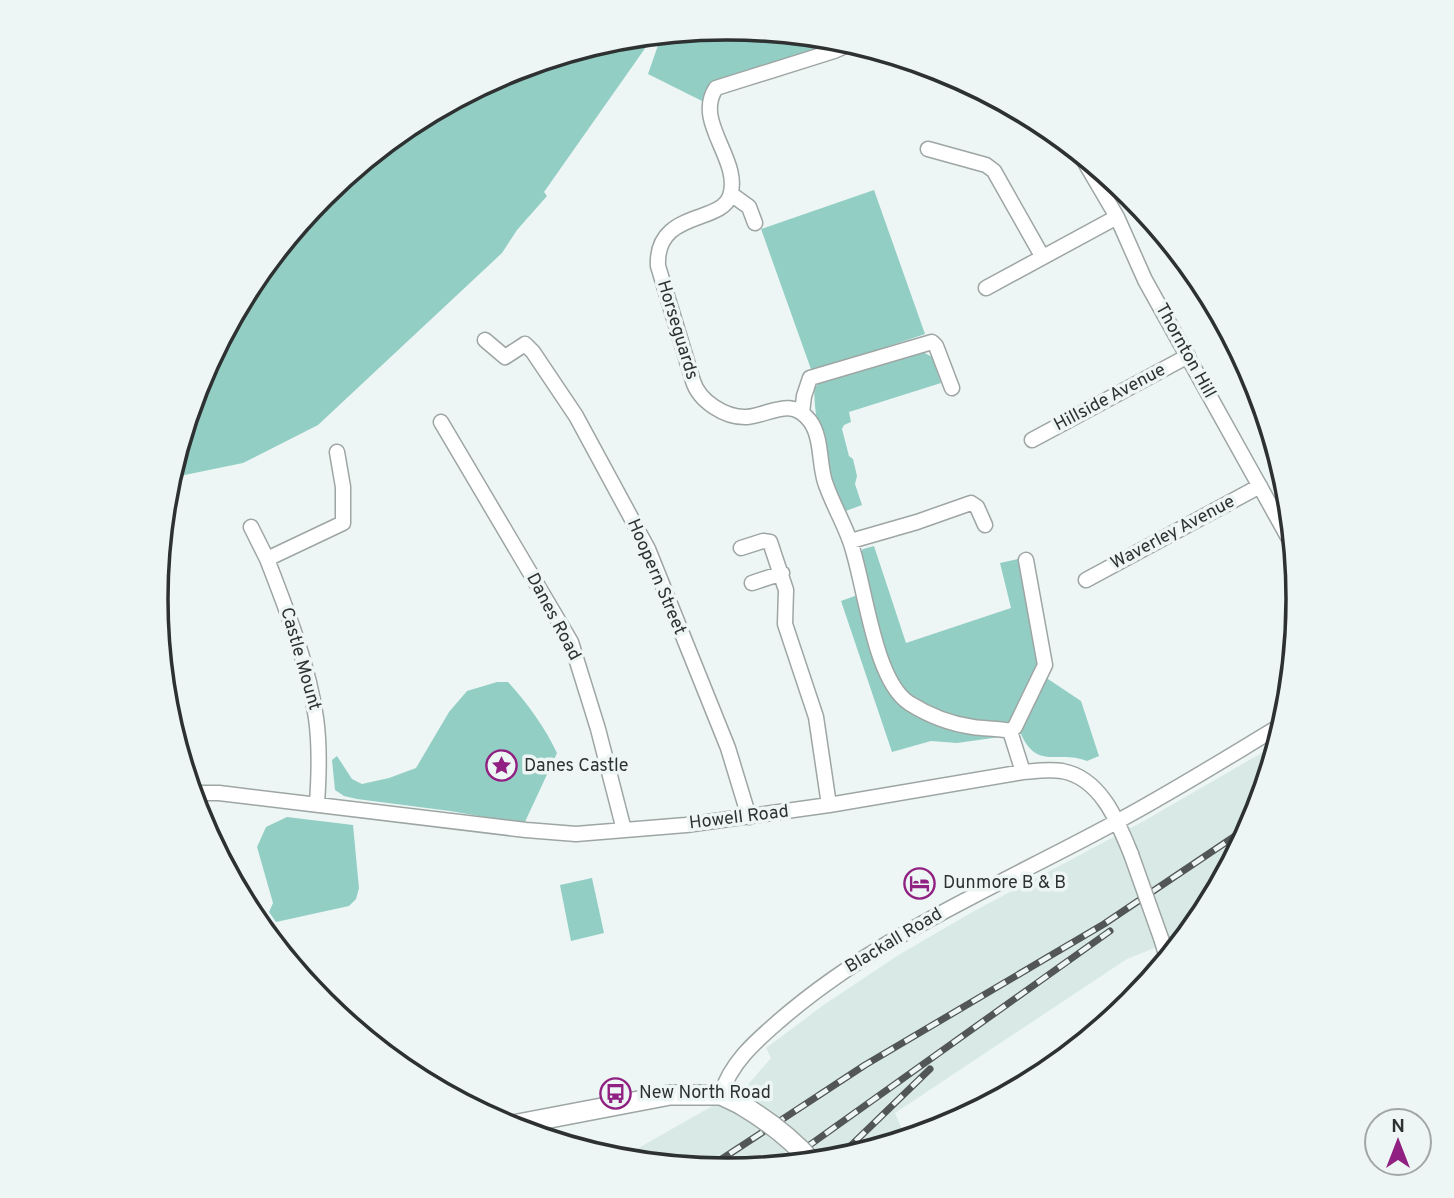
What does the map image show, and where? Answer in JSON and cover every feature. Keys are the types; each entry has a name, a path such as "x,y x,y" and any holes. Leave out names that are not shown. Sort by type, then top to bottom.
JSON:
{"main road":[{"path":"531,1122 670,1095 721,1095 764,1118 803,1152"}],"street":[{"path":"755,223 749,207 731,194 732,181 708,103 716,88 835,51"},
{"path":"928,149 975,161 993,171 1042,256"},
{"name":"Thornton Hill","path":"1094,178 1116,216 1145,280 1281,524"},
{"name":"Horseguards","path":"731,194 721,208 682,222 672,231 657,255 696,390 710,404 739,416 748,417 784,407 802,413"},
{"path":"986,288 1116,216"},
{"name":"Hoopern Street","path":"485,340 505,357 525,344 576,416 648,549 727,748 749,817"},
{"path":"952,388 932,342 810,378 804,397 802,413 811,423 825,481 850,541 881,660 895,689 906,701 928,714 972,727 1010,731 1015,727 1045,665 1026,560"},
{"name":"Hillside Avenue","path":"1032,440 1188,356"},
{"name":"Danes Road","path":"441,422 570,642 590,704 624,830"},
{"path":"267,559 343,523 343,487 337,453"},
{"name":"Waverley Avenue","path":"1086,580 1260,486"},
{"path":"850,541 971,503 977,507 985,525"},
{"name":"Castle Mount","path":"251,527 293,624 311,688 318,745 317,803"},
{"path":"741,548 763,541 770,542 782,573 787,600 785,624 816,717 829,805"},
{"path":"752,583 782,573"},
{"path":"1010,731 1023,772"},
{"name":"Blackall Road","path":"721,1095 730,1075 751,1045 832,978 953,906 1117,822 1270,732"},
{"name":"Howell Road","path":"203,793 317,803 576,834 749,817 1023,772 1061,771 1080,778 1109,806 1131,854 1164,947"}],"shaded area":[{"path":"727,40 764,41 821,48 762,67 704,102 648,74 658,45"},
{"path":"646,46 544,192 547,196 517,230 502,253 318,425 243,463 182,475 211,385 243,320 284,259 332,204 359,179 417,134 480,98 547,70 582,59"},
{"path":"874,190 925,334 812,372 761,229"},
{"path":"921,351 932,357 941,383 849,412 851,422 842,429 849,456 853,459 857,476 855,484 862,505 843,512 823,452 814,389 822,379"},
{"path":"874,546 906,643 1011,608 1000,563 1022,558 1045,677 1081,701 1099,756 1087,761 1041,755 1027,745 1021,734 957,743 931,741 892,752 841,601 866,592 857,558 863,549"},
{"name":"Danes Castle","path":"497,682 508,682 515,690 541,724 557,753 524,824 357,799 344,796 335,790 332,760 337,756 352,779 362,784 416,768 449,712 467,691"},
{"path":"1265,751 1228,846 1192,909 1167,943 1127,959 895,1113 902,1129 836,1147 764,1157 690,1157 635,1150 746,1087 771,1058 766,1048 897,956 974,911 1142,822"},
{"path":"287,817 353,825 359,888 356,899 349,906 276,922 269,912 273,903 257,847 266,827"},
{"path":"592,878 604,933 571,941 560,885"}],"railway":[{"path":"723,1158 865,1065 1104,924 1231,838"},
{"path":"798,1153 1110,931"},
{"path":"853,1143 930,1069"}],"place":[{"name":"Danes Castle","path":"501,766"},
{"name":"Dunmore B & B","path":"920,883"},
{"name":"New North Road","path":"616,1093"}]}
